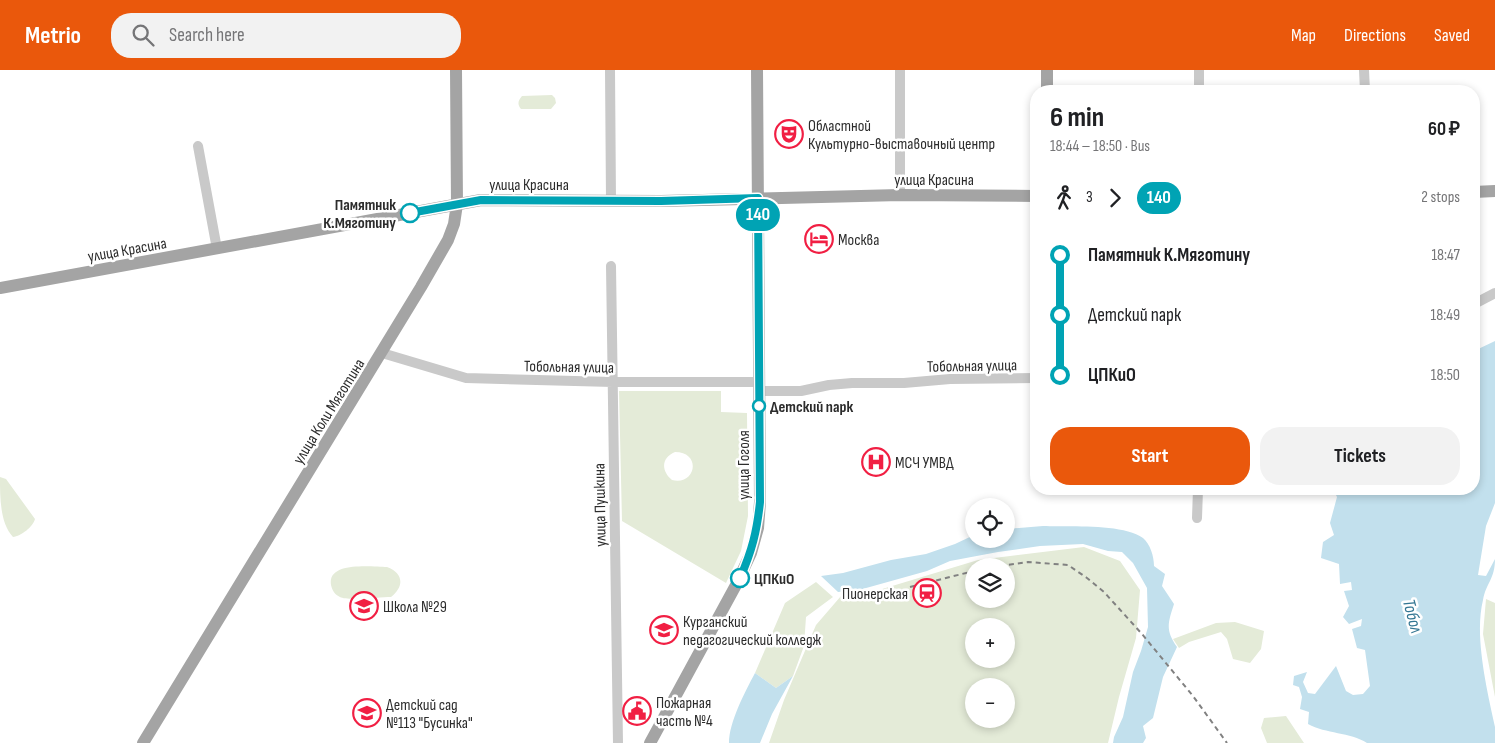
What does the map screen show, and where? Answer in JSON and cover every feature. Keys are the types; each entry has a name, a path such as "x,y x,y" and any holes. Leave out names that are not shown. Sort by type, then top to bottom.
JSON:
{"main road":[{"name":"улица Коли Мяготина","path":"143,743 382,353 448,240 454,224 457,204 456,70"},
{"name":"улица Гоголя","path":"650,743 736,585 751,553 758,528 760,502 757,70"},
{"path":"1047,70 1047,85"},
{"path":"1480,192 1495,192"},
{"name":"улица Красина","path":"0,288 481,200 611,201 900,195 1030,196"}],"street":[{"path":"610,70 611,201"},
{"path":"900,70 900,195"},
{"path":"1198,85 1199,70"},
{"path":"1364,70 1365,85"},
{"path":"198,146 217,249"},
{"name":"улица Пушкина","path":"611,266 618,743"},
{"path":"1480,301 1495,293"},
{"name":"Тобольная улица","path":"382,353 466,378 759,386 800,391 829,385 852,383 1030,378"},
{"path":"1197,518 1198,495"}],"green space":[{"path":"552,95 556,103 551,109 521,109 519,106 522,96"},
{"name":"Детский парк","path":"619,391 721,391 721,412 747,413 748,516 741,551 726,583 622,521","holes":["675,452 684,453 692,462 691,474 680,481 672,480 664,469 665,461"]},
{"path":"0,477 6,479 35,519 23,533 13,537 5,525 3,517"},
{"name":"ЦПКиО","path":"1084,547 1120,561 1140,590 1136,638 1108,743 769,743 784,700 816,625 841,596 846,600 965,564 965,608 1015,608 1015,558 994,558"},
{"path":"362,566 387,567 399,576 400,580 399,589 391,597 344,598 337,595 332,589 332,577 336,572 343,569"},
{"path":"816,582 833,597 806,617 804,646 793,676 776,688 755,673 785,603"},
{"path":"1486,599 1495,603 1495,697 1483,634"},
{"path":"1235,622 1264,631 1261,649 1250,663 1233,659 1227,639 1221,632 1189,642 1179,648 1173,639 1216,623"},
{"path":"1286,716 1304,743 1267,743 1261,728 1264,718"}],"water":[{"name":"Тобол","path":"1495,341 1495,503 1486,526 1478,575 1486,576 1495,559 1494,571 1483,600 1480,630 1488,697 1495,727 1495,743 1367,743 1360,739 1322,730 1308,724 1309,712 1300,709 1302,697 1299,687 1293,685 1294,676 1307,672 1303,682 1308,693 1315,694 1336,666 1346,691 1353,695 1363,694 1370,686 1365,650 1357,648 1352,629 1361,626 1362,619 1349,624 1343,617 1349,606 1344,591 1352,590 1351,582 1340,584 1339,564 1321,558 1323,542 1334,535 1330,523 1336,495 1480,495 1480,348"},
{"path":"1043,526 1109,528 1134,533 1148,543 1154,566 1165,574 1162,586 1174,604 1169,621 1169,631 1177,647 1163,677 1153,718 1143,726 1146,738 1143,743 1113,743 1123,717 1133,672 1148,627 1147,588 1133,563 1122,552 1108,551 1083,544 1040,546 950,561 927,571 859,590 838,592 821,576 843,573 891,560 926,554 965,539 965,548 1015,548 1015,528"},
{"path":"755,673 776,688 793,676 772,714 760,743 729,743 732,726 742,698"}],"railway":[{"path":"1015,564 1028,562 1068,565 1104,592 1142,634 1193,696 1227,743"},
{"path":"910,587 965,573"}],"bus line":[{"name":"140","path":"410,213 481,200 661,201 758,198 760,502 758,528 751,553 740,578"}],"place":[{"name":"Областной Культурно-выставочный центр","path":"789,134"},
{"name":"Памятник К.Мяготину","path":"410,213"},
{"name":"Москва","path":"819,239"},
{"name":"Детский парк","path":"759,406"},
{"name":"МСЧ УМВД","path":"876,462"},
{"name":"ЦПКиО","path":"740,578"},
{"name":"Пионерская","path":"927,593"},
{"name":"Школа №29","path":"364,606"},
{"name":"Курганский педагогический колледж","path":"664,630"},
{"name":"Пожарная часть №4","path":"637,711"},
{"name":"Детский сад №113 \"Бусинка\"","path":"367,713"}]}
